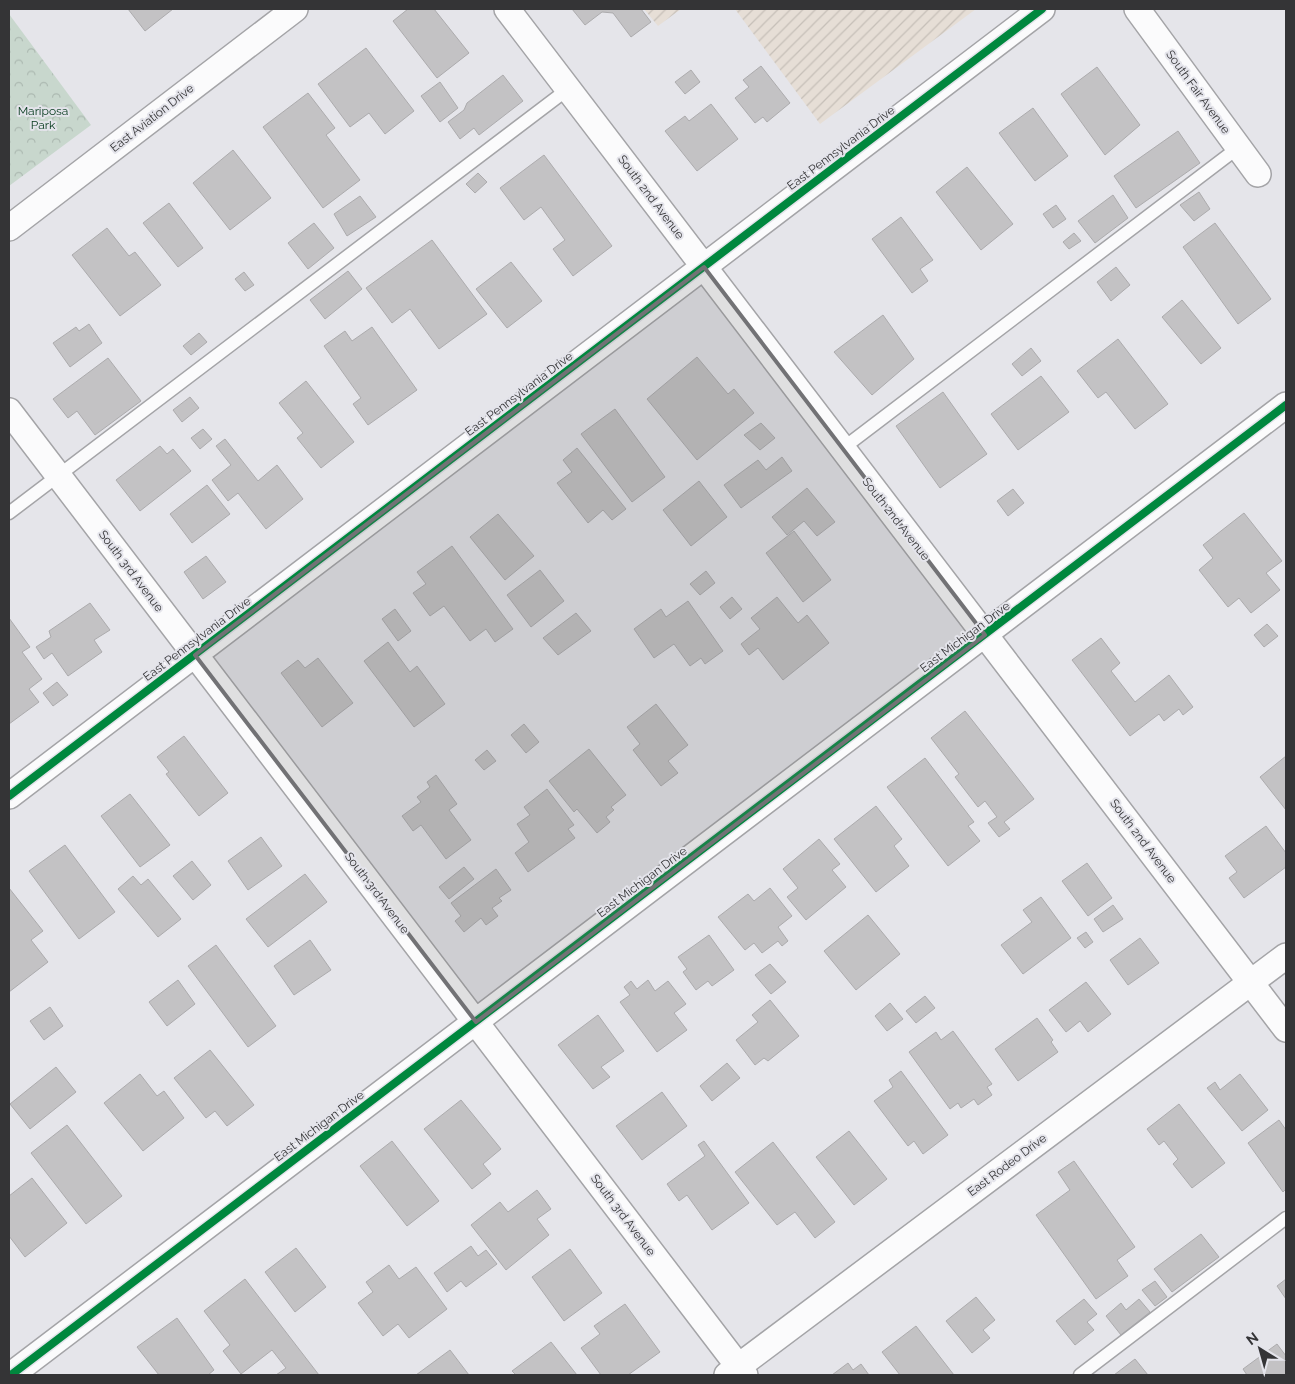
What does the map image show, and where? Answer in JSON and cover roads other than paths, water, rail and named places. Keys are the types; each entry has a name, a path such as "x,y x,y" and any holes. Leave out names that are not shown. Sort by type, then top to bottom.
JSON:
{"street":[{"name":"East Aviation Drive","path":"9,228 295,9"},
{"name":"South 2nd Avenue","path":"507,9 1286,1029"},
{"name":"East Pennsylvania Drive","path":"9,796 1042,9"},
{"name":"South Fair Avenue","path":"1137,9 1258,174"},
{"name":"East Michigan Drive","path":"11,1375 1286,405"},
{"name":"South 3rd Avenue","path":"9,411 476,1022 737,1372"},
{"name":"East Rodeo Drive","path":"737,1372 1286,956"}],"lane":[{"path":"9,513 568,89"},
{"path":"842,449 1239,147"},
{"path":"1080,1375 1286,1218"}],"park label":[{"name":"Mariposa Park","path":"43,118"}]}
